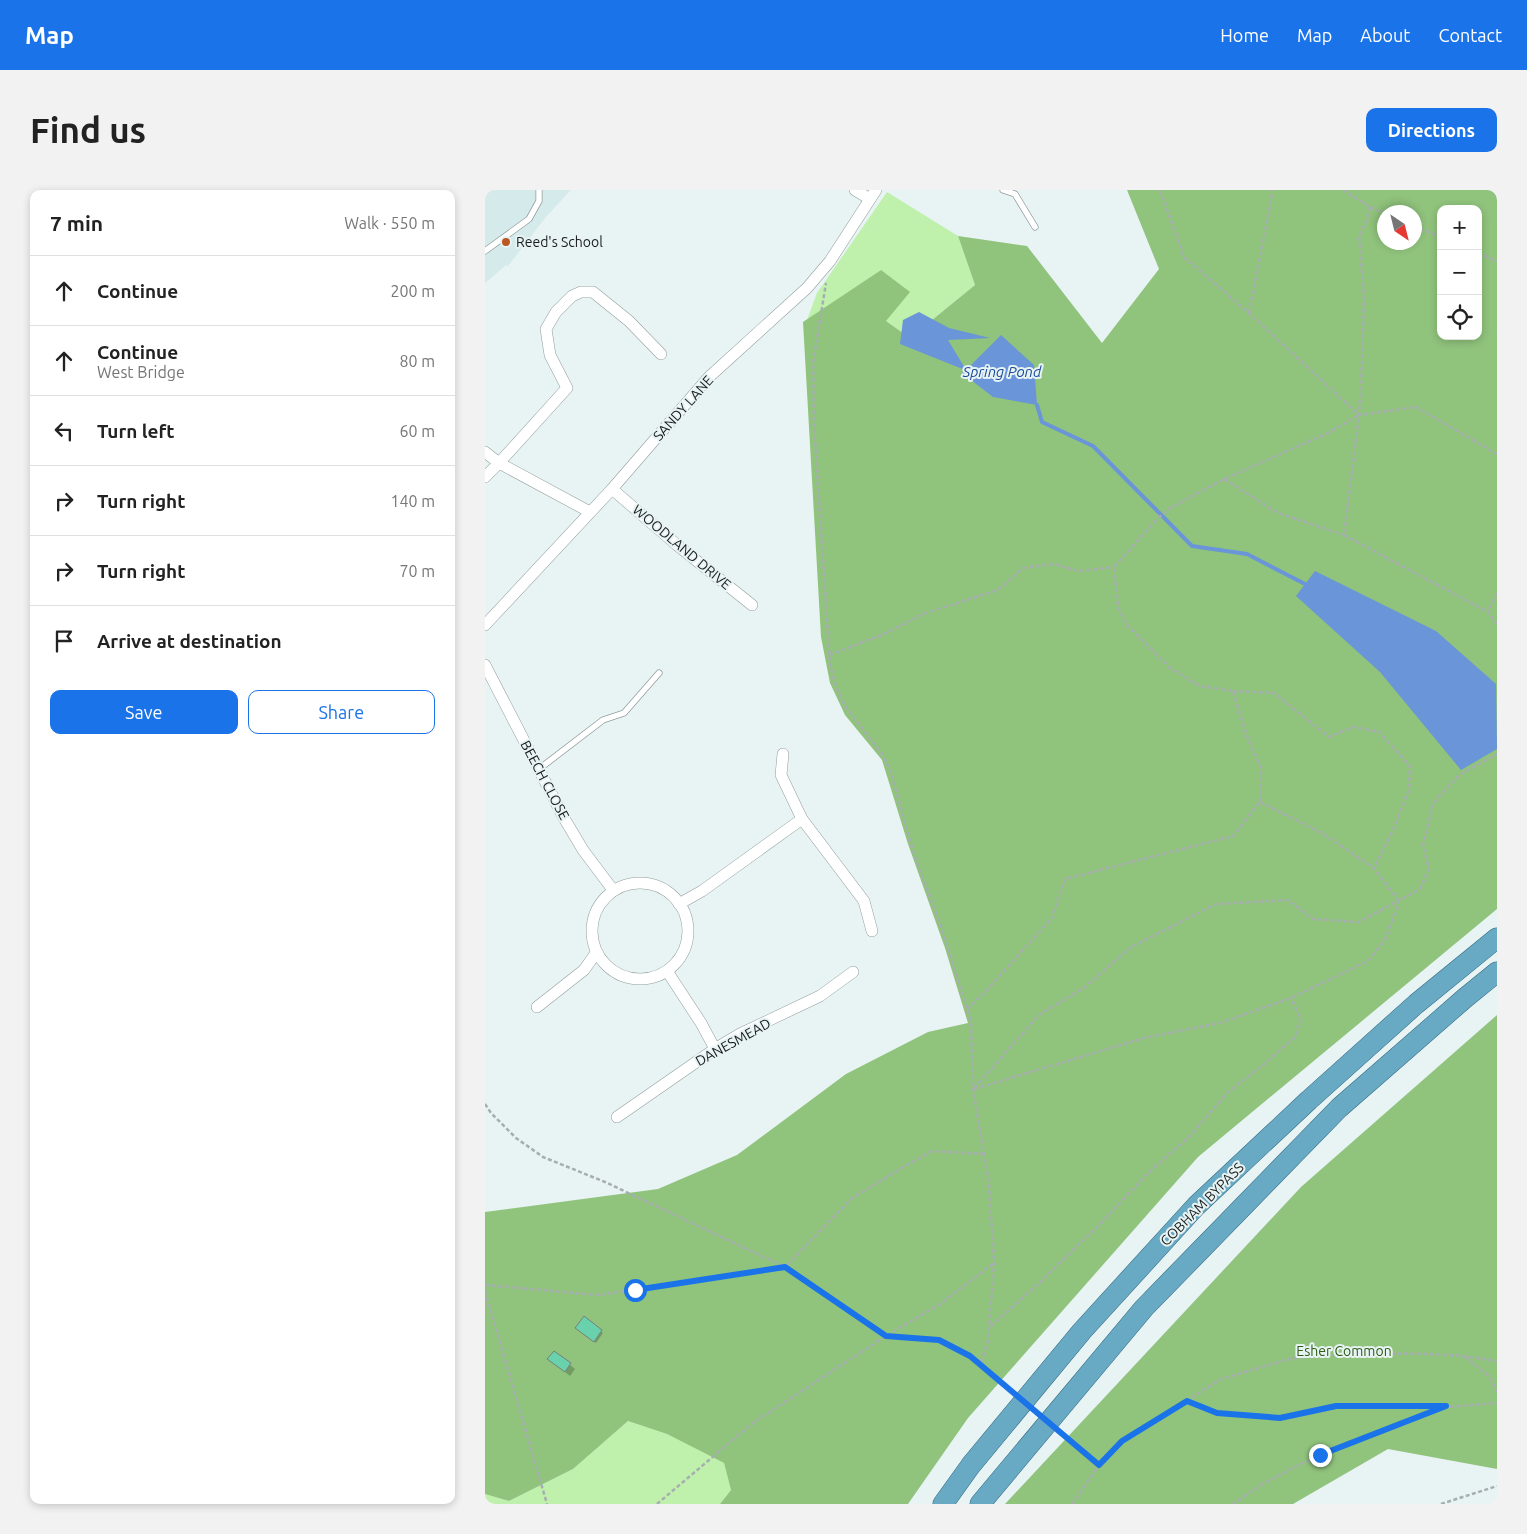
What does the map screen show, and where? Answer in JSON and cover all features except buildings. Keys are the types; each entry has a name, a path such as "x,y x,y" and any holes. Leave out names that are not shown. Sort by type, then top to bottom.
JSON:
{"highway":[{"name":"COBHAM BYPASS","path":"943,1504 971,1465 1082,1331 1196,1206 1309,1100 1395,1023 1497,938"},
{"path":"980,1504 1144,1308 1339,1108 1497,972"}],"street":[{"path":"855,190 873,194"},
{"name":"SANDY LANE","path":"485,625 612,488 709,377 807,288 830,261 873,194"},
{"path":"485,477 567,388 550,355 546,329 556,312 572,296 581,292 593,292 629,321 661,354"},
{"path":"485,452 499,463 590,512"},
{"name":"WOODLAND DRIVE","path":"612,488 677,545 752,605"},
{"name":"BEECH CLOSE","path":"485,665 583,850 613,890"},
{"path":"783,754 781,775 802,819 864,901 872,931"},
{"path":"679,904 701,891 802,819"},
{"path":"640,882 657,885 671,893 679,904 685,913 688,936 681,957 667,971 644,979 634,979 610,970 596,953 591,937 591,927 599,904 613,890 628,883 640,882"},
{"path":"537,1007 584,970 596,953"},
{"path":"667,971 701,1023 715,1049"},
{"name":"DANESMEAD","path":"617,1117 715,1049 740,1034 820,996 853,972"}],"lane":[{"path":"485,251 529,219 539,201 539,190"},
{"path":"1003,190 1015,194 1035,227"},
{"path":"539,769 603,720 624,713 659,673"}],"path":[{"path":"1160,190 1184,257 1249,313 1359,415"},
{"path":"1249,313 1273,190"},
{"path":"1343,190 1377,210"},
{"path":"1344,535 1359,415 1364,297 1359,236 1367,220 1370,207"},
{"path":"1422,229 1437,235"},
{"path":"1482,255 1497,261"},
{"path":"830,261 813,363 814,424 829,655 836,687 845,706 882,754 890,769 911,843 941,926 971,1022 973,1089 989,1184 994,1263 989,1341 980,1365"},
{"path":"829,655 884,634 923,614 997,590 1023,568 1053,564 1079,571 1114,567 1157,519 1170,508 1224,479 1328,433 1359,415 1416,407 1497,454"},
{"path":"1224,479 1278,512 1344,535 1488,612 1497,624"},
{"path":"1114,567 1118,607 1127,625 1170,668 1200,686 1233,691 1274,692 1329,737 1353,727 1379,732 1410,766 1409,789 1374,868"},
{"path":"1488,612 1497,593"},
{"path":"967,1009 985,992 1052,918 1065,879 1233,836 1261,802 1261,768 1246,734 1233,691"},
{"path":"973,1089 1039,1015 1085,987 1131,947 1216,904 1288,900 1313,919 1359,922 1420,889 1429,869 1423,846 1433,803 1459,775 1497,754"},
{"path":"1261,802 1322,833 1374,868 1399,901"},
{"path":"973,1089 1144,1038 1220,1023 1291,998 1368,961 1385,940 1399,901"},
{"path":"990,1327 1102,1222 1145,1175 1191,1135 1228,1092 1263,1066 1295,1037 1301,1020 1291,998"},
{"path":"485,1104 491,1113 516,1138 543,1157 605,1182 785,1267 886,1336 939,1340 970,1356 1099,1465"},
{"path":"485,1285 598,1295 785,1267 851,1200 898,1170 932,1151 984,1154"},
{"path":"657,1504 754,1422 886,1336 940,1304 994,1263"},
{"path":"485,1291 547,1504"},
{"path":"1072,1504 1099,1465 1122,1441 1221,1379 1293,1358 1367,1353 1463,1356 1497,1361"},
{"path":"1463,1356 1490,1377 1497,1392"},
{"path":"1187,1401 1217,1413 1280,1418 1336,1406 1446,1406 1497,1403"},
{"path":"1233,1504 1264,1483 1303,1463 1446,1406"},
{"path":"1441,1504 1497,1486"}],"shaded area":[{"name":"Reed's School","path":"485,190 571,190 545,218 508,266 506,265 485,283"}],"green space":[{"path":"1127,190 1497,190 1497,909 1198,1157 968,1418 908,1504 720,1504 731,1490 724,1463 667,1434 628,1421 573,1469 509,1501 485,1494 485,1212 658,1189 737,1155 846,1074 928,1032 968,1023 882,760 845,715 830,683 821,637 803,322 881,270 910,292 886,321 910,338 975,285 958,236 1027,246 1102,343 1159,269"},
{"path":"887,192 958,236 975,285 910,338 886,321 881,270 807,320 817,293"},
{"name":"Esher Common","path":"1497,1015 1497,1469 1388,1449 1293,1504 1005,1504 1301,1187"},
{"path":"628,1421 667,1434 724,1463 731,1490 720,1504 485,1504 485,1494 509,1501 573,1469"}],"water":[{"name":"Spring Pond","path":"919,312 949,328 990,338 948,340 966,370 1001,335 1034,365 1037,405 993,397 962,373 965,370 900,344 903,320"},
{"path":"1315,571 1436,631 1496,684 1497,749 1461,770 1380,672 1296,596"}],"waterway":[{"path":"1037,405 1042,422 1093,446 1192,546 1247,554 1305,584"}],"place":[{"name":"Reed's School","path":"506,242"}],"route":[{"path":"635,1290 785,1267 886,1336 939,1340 970,1356 1099,1465 1122,1441 1187,1401 1217,1413 1280,1418 1336,1406 1446,1406 1320,1455"}]}
